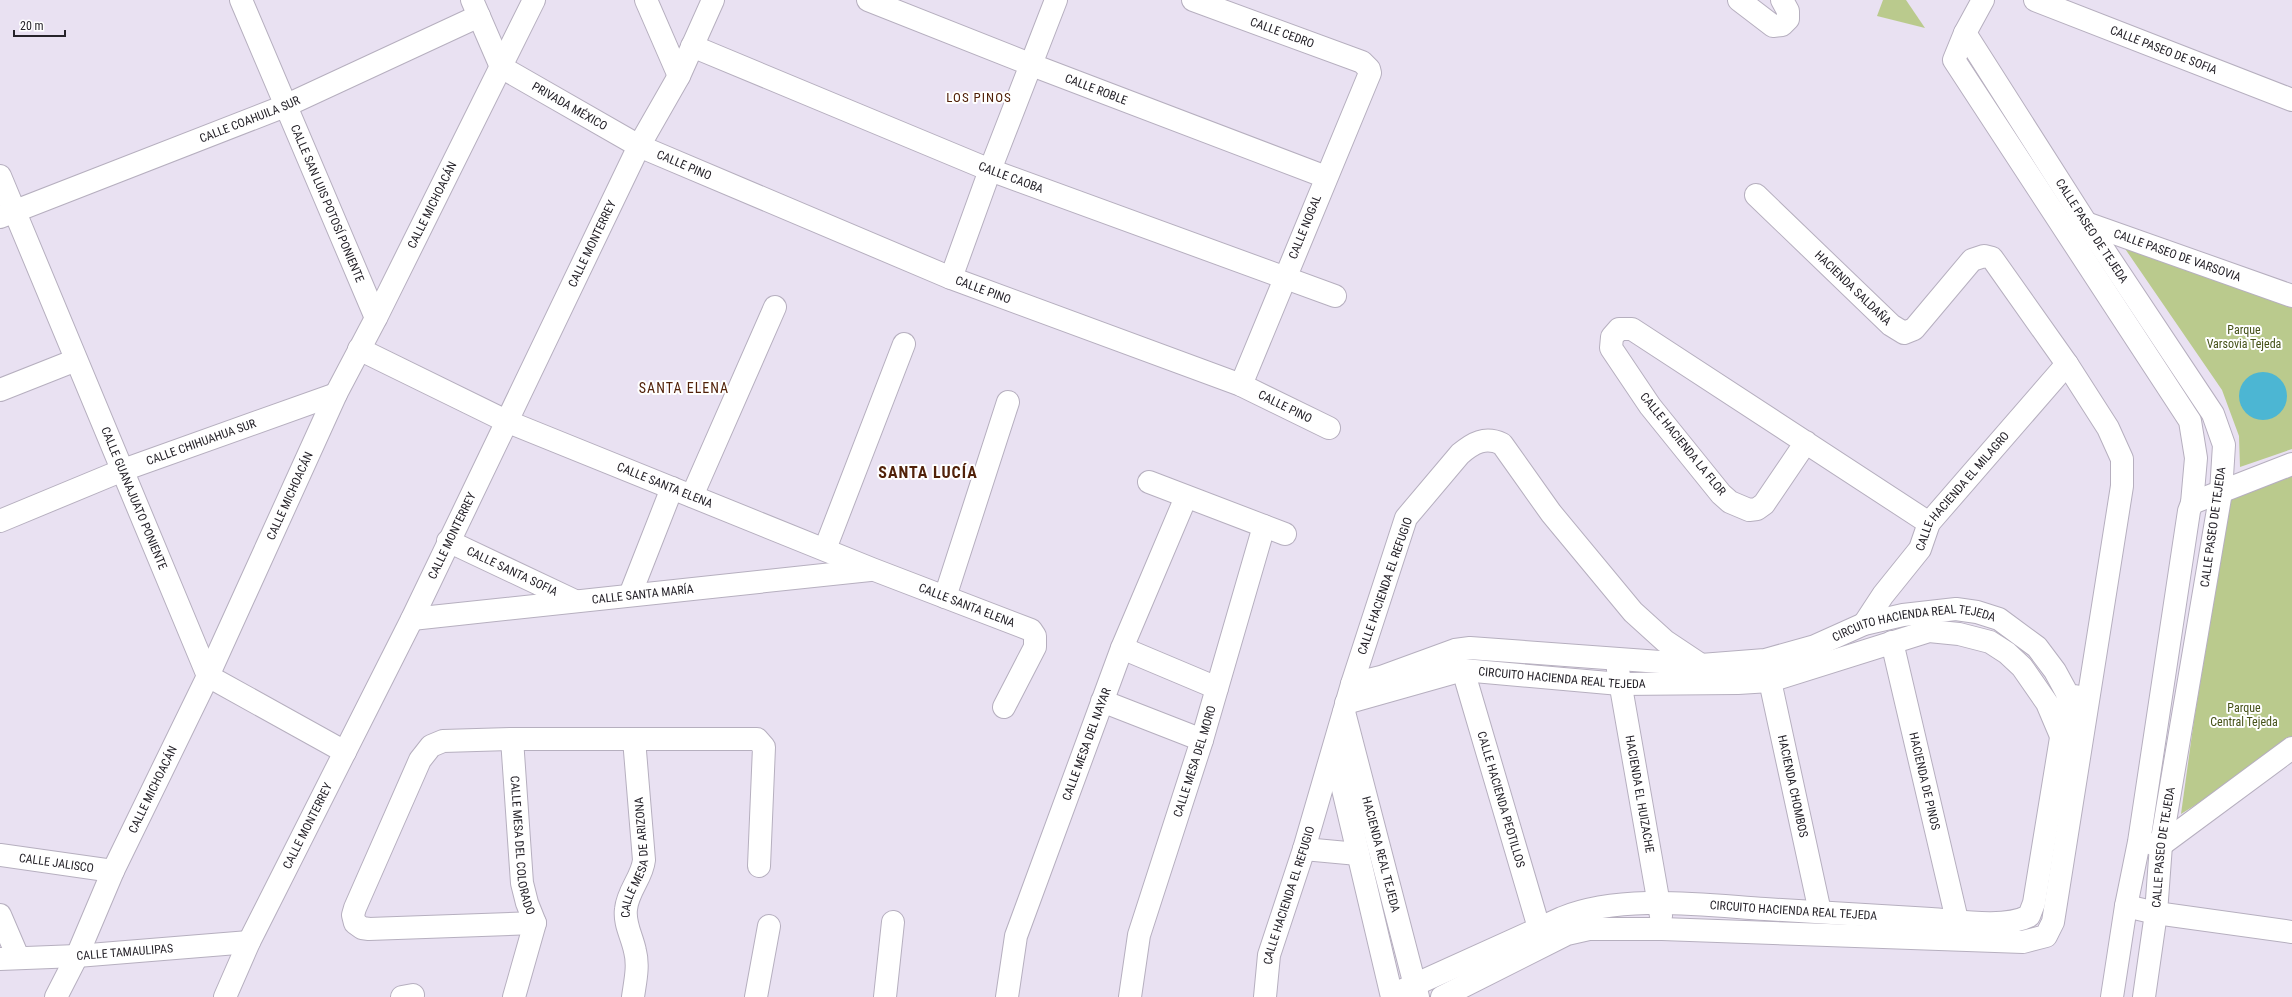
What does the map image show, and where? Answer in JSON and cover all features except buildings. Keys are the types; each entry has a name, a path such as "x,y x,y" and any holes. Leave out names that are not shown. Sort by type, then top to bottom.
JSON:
{"street":[{"name":"CALLE SAN LUIS POTOSÍ PONIENTE","path":"241,0 376,318"},
{"name":"CALLE MICHOACÁN","path":"56,997 77,956 113,870 208,676 336,394 376,318 534,0"},
{"path":"646,0 679,76"},
{"name":"CALLE MONTERREY","path":"226,997 249,942 412,619 448,541 639,146 679,76 713,0"},
{"name":"CALLE ROBLE","path":"868,0 1032,65 1326,177"},
{"path":"951,278 990,170 1056,0"},
{"name":"CALLE CEDRO","path":"1193,0 1362,62 1370,69"},
{"path":"1739,0 1773,26 1782,25 1788,19 1788,11 1782,0"},
{"path":"1965,33 1983,0"},
{"name":"CALLE PASEO DE SOFIA","path":"2034,0 2292,100"},
{"name":"CALLE COAHUILA SUR","path":"8,214 286,106 476,8"},
{"path":"476,8 501,67"},
{"name":"CALLE PASEO DE TEJEDA","path":"1965,33 1954,60 2062,228 2190,421 2196,458 2192,503 2189,511 2139,842 2126,906 2112,997"},
{"name":"CALLE PASEO DE TEJEDA","path":"1965,33 2086,223 2213,414 2224,445 2221,492 2162,845 2156,913 2144,997"},
{"name":"CALLE CAOBA","path":"692,46 990,170 1335,296"},
{"name":"PRIVADA MÉXICO","path":"501,67 639,146"},
{"name":"CALLE NOGAL","path":"1241,385 1369,76 1370,69"},
{"name":"CALLE PINO","path":"639,146 951,278 1241,385 1328,428"},
{"name":"CALLE GUANAJUATO PONIENTE","path":"0,176 8,214 76,360 208,676"},
{"name":"HACIENDA SALDAÑA","path":"1756,195 1891,325 1904,333 1914,329 1972,260 1984,256 1992,258 2067,364"},
{"path":"2062,228 2086,223"},
{"name":"CALLE PASEO DE VARSOVIA","path":"2086,223 2292,296"},
{"path":"692,496 775,307"},
{"name":"CALLE HACIENDA LA FLOR","path":"1806,442 1764,504 1757,509 1749,510 1739,507 1721,494 1650,406 1611,348 1612,337 1619,329 1632,329 1806,442 1929,523"},
{"path":"825,549 904,344"},
{"name":"CALLE SANTA ELENA","path":"360,349 506,421 872,569 1021,624 1031,630 1035,636 1035,647 1004,707"},
{"path":"0,390 76,360"},
{"name":"CALLE HACIENDA EL MILAGRO","path":"1864,624 1883,595 1920,548 1929,523 2067,364"},
{"name":"CIRCUITO HACIENDA REAL TEJEDA","path":"1392,996 1416,991 1539,928 1578,911 1660,902 2005,923 2018,922 2029,916 2034,903 2071,738 2078,696 2122,486 2122,459 2108,428 2067,364"},
{"name":"CALLE CHIHUAHUA SUR","path":"0,521 123,470 336,394"},
{"path":"945,597 1008,402"},
{"name":"CALLE HACIENDA EL REFUGIO","path":"1265,997 1267,964 1334,750 1347,699 1406,518 1460,454 1479,442 1493,440 1502,444 1552,513 1633,612 1665,641 1701,665"},
{"path":"2192,503 2292,464"},
{"path":"1149,482 1285,534"},
{"path":"630,595 672,488"},
{"name":"CALLE MESA DEL NAYAR","path":"1007,997 1016,936 1122,648 1186,497"},
{"name":"CALLE MESA DEL MORO","path":"1130,997 1139,935 1202,740 1264,526"},
{"name":"CALLE SANTA SOFIA","path":"448,541 576,601"},
{"name":"CALLE SANTA MARÍA","path":"412,619 872,569"},
{"name":"CIRCUITO HACIENDA REAL TEJEDA","path":"1347,699 1380,677 1455,650 1470,648 1701,665 1765,660 1815,646 1864,624 1903,615 1956,609 1977,612 1999,619 2037,647 2055,671 2078,696"},
{"name":"CIRCUITO HACIENDA REAL TEJEDA","path":"1347,699 1463,670 1620,684 1738,684 1770,681 1929,631 1960,634 1990,642 2022,667 2071,738 2052,922 2046,936 2023,942 1662,929 1589,929 1567,934 1442,997"},
{"name":"HACIENDA DE PINOS","path":"1892,642 1957,920"},
{"path":"1122,648 1217,688"},
{"name":"HACIENDA EL HUIZACHE","path":"1617,659 1620,684 1660,902 1662,929"},
{"name":"HACIENDA CHOMBOS","path":"1765,660 1820,912"},
{"name":"CALLE HACIENDA PEOTILLOS","path":"1463,670 1539,928"},
{"path":"208,676 345,752"},
{"name":"HACIENDA REAL TEJEDA","path":"1347,699 1416,991"},
{"path":"1102,701 1202,740"},
{"path":"534,923 369,929 362,928 355,923 353,915 420,760 431,746 443,741 512,739 752,738 761,742 764,753 759,866"},
{"name":"CALLE MESA DEL COLORADO","path":"512,739 522,883 534,923 514,997"},
{"name":"CALLE MESA DE ARIZONA","path":"633,997 637,973 636,951 628,931 626,910 632,887 643,869 644,860 634,739"},
{"path":"2139,842 2162,845 2292,748"},
{"name":"HACIENDA REAL TEJEDA","path":"1334,750 1392,996"},
{"name":"HACIENDA REAL TEJEDA","path":"1304,849 1358,854"},
{"name":"CALLE JALISCO","path":"0,855 113,870"},
{"path":"2126,906 2156,913 2292,932"},
{"path":"0,915 9,958"},
{"path":"884,997 893,922"},
{"path":"756,997 769,926"},
{"name":"CALLE TAMAULIPAS","path":"9,958 77,956 249,942"}],"green space":[{"path":"1883,0 1906,0 1925,28 1877,16"},
{"name":"Parque Varsovia Tejeda","path":"2117,237 2292,303 2292,449 2240,467 2239,436 2222,390"},
{"name":"Parque Central Tejeda","path":"2292,473 2292,741 2251,770 2181,814 2194,720 2232,494"}],"water":[{"path":"2258,372 2268,372 2277,376 2283,382 2286,387 2286,405 2277,416 2268,420 2258,420 2249,416 2243,410 2239,401 2239,391 2243,382 2249,376"}],"district":[{"name":"LOS PINOS","path":"979,97"},
{"name":"SANTA ELENA","path":"684,388"},
{"name":"SANTA LUCÍA","path":"928,472"}]}
